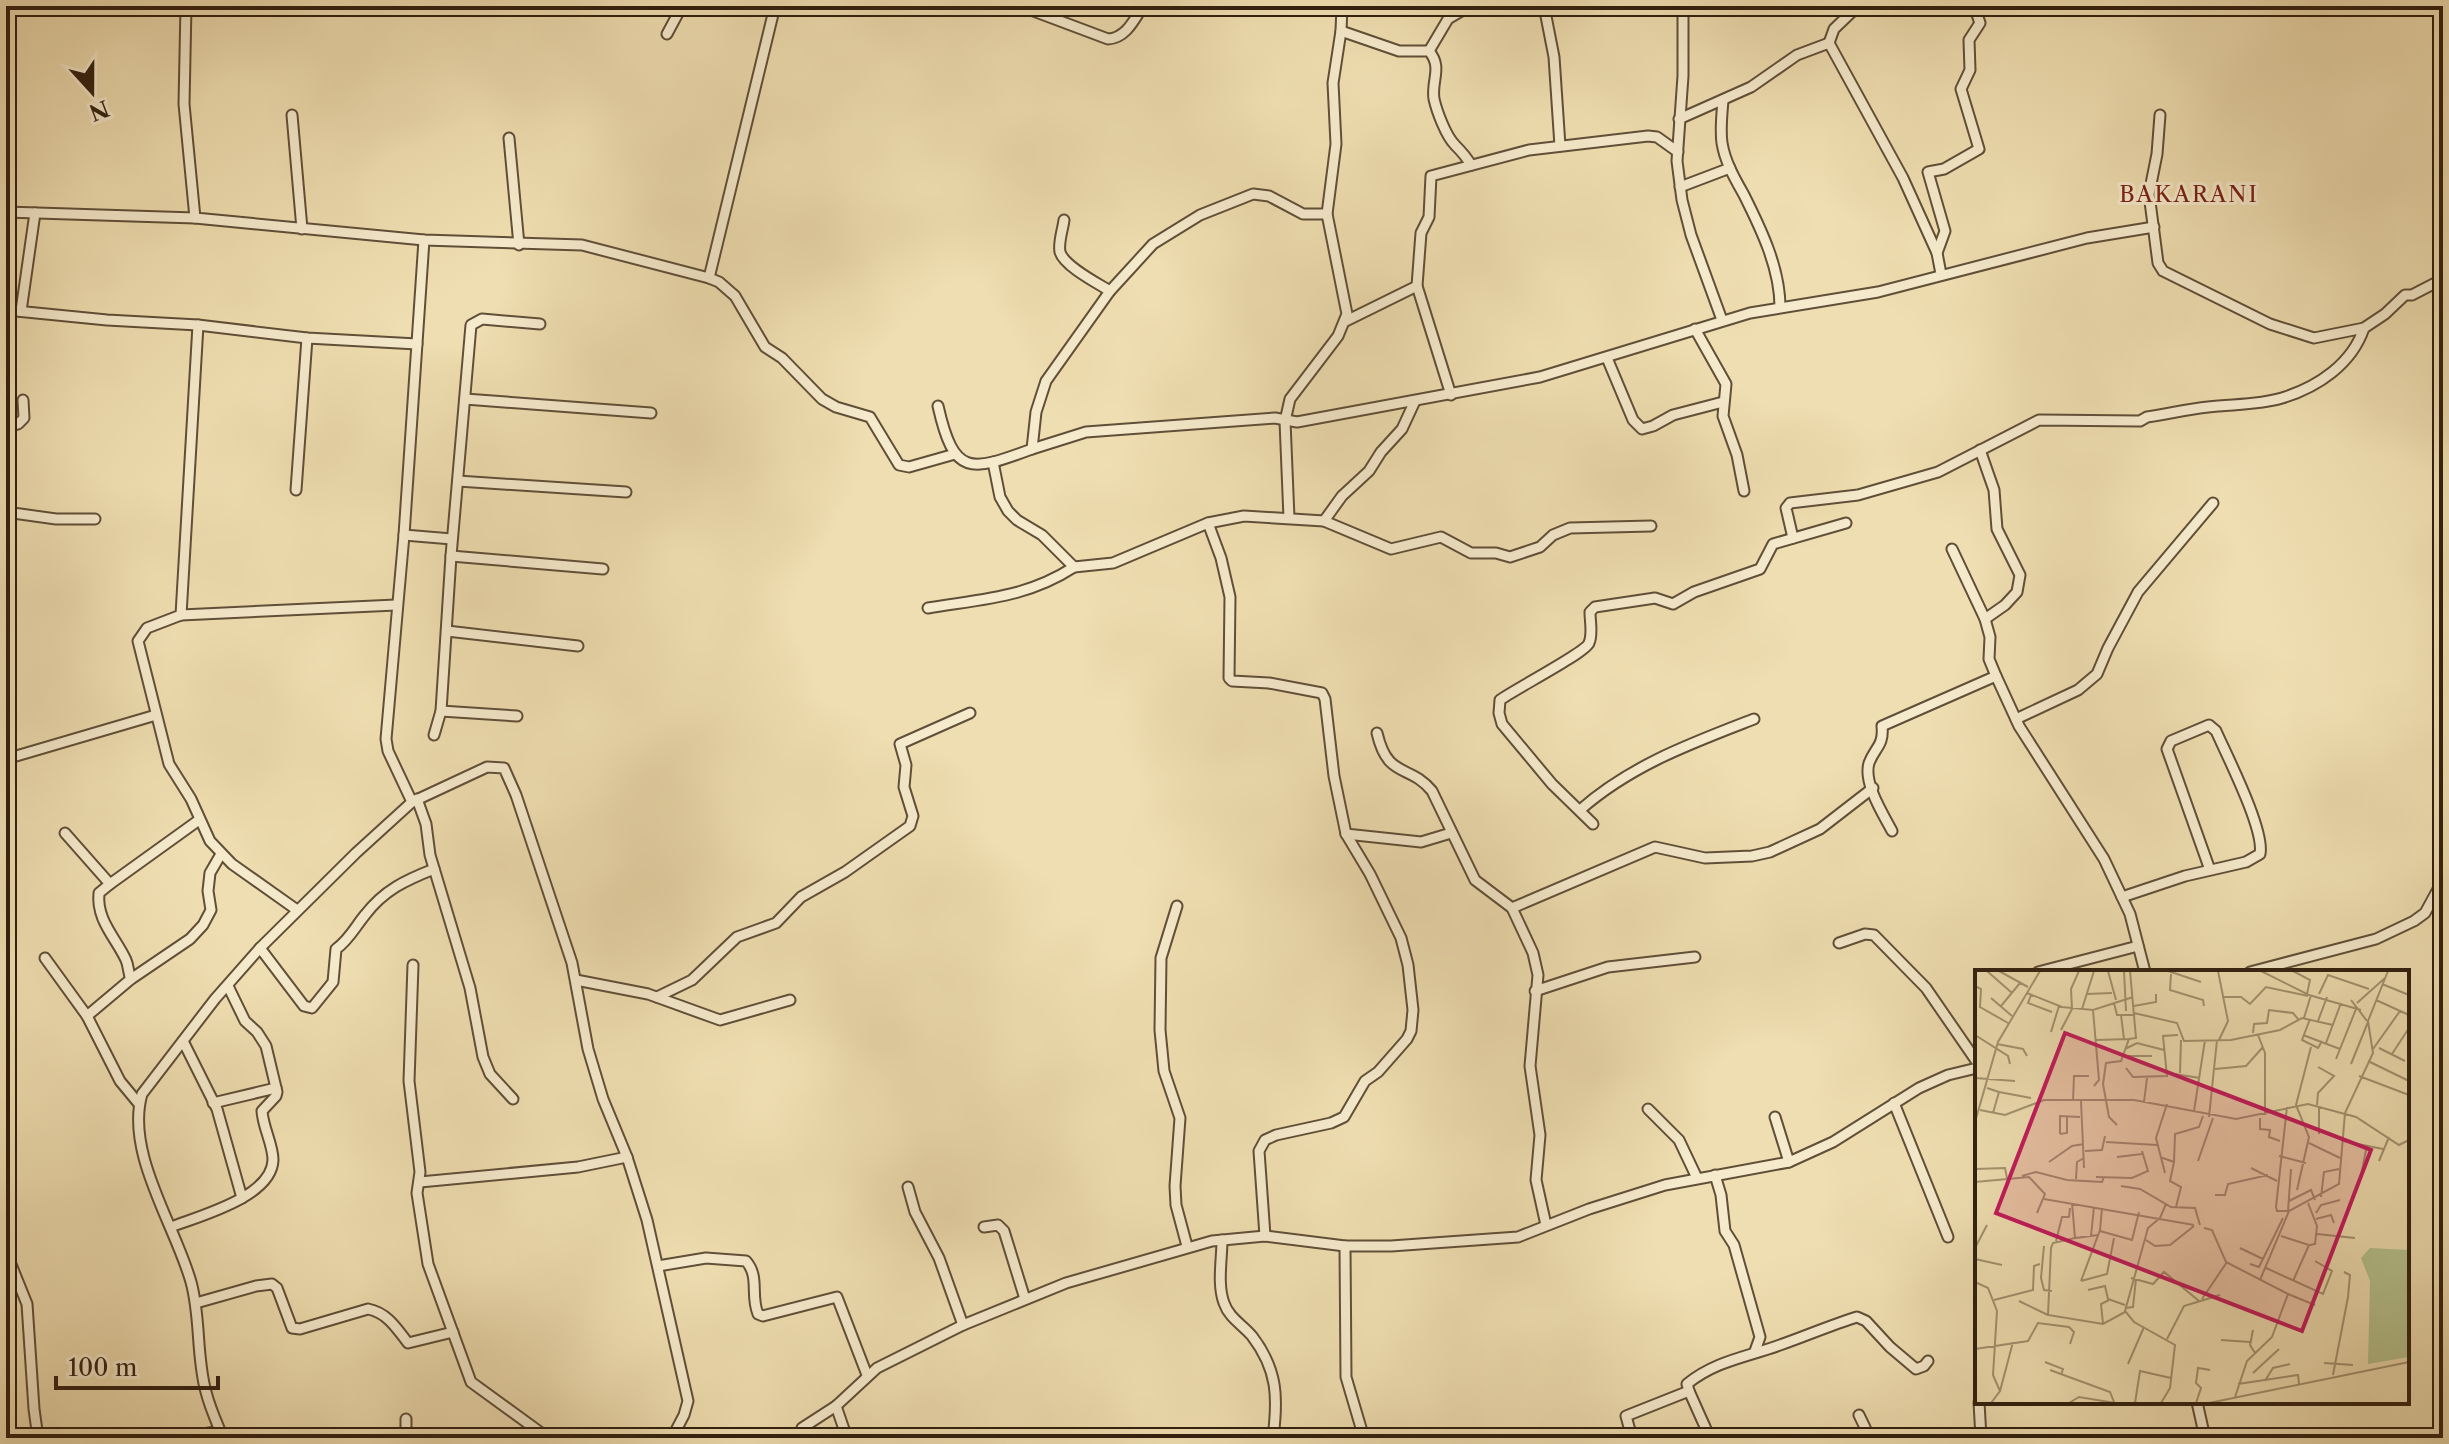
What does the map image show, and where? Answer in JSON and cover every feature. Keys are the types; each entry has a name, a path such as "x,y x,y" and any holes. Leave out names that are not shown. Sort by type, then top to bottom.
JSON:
{"street":[{"path":"186,6 184,104 195,218"},
{"path":"667,34 682,6"},
{"path":"709,278 775,6"},
{"path":"1020,6 1108,39 1125,33 1143,6"},
{"path":"1289,518 1285,421 1290,399 1346,321 1346,301 1327,214 1336,144 1333,83 1342,6"},
{"path":"1429,51 1448,19 1470,6"},
{"path":"1544,6 1554,57 1560,146"},
{"path":"1683,6 1678,152 1680,187 1691,235 1722,320"},
{"path":"1858,6 1834,29 1829,43 1903,178 1937,253 1941,274"},
{"path":"1937,253 1945,231 1928,172 1952,165 1979,149 1961,89 1970,70 1969,40 1980,23 1974,6"},
{"path":"1341,31 1399,51 1429,51"},
{"path":"1679,119 1751,87 1797,55 1829,43"},
{"path":"1429,51 1437,65 1434,92 1439,113 1453,144 1461,149 1471,165"},
{"path":"1723,100 1721,140 1730,168 1756,219 1775,270 1780,307"},
{"path":"292,115 302,229"},
{"path":"2160,115 2157,154 2149,194 2161,269 2226,304 2286,331 2305,337 2324,338 2364,328 2405,295 2412,295 2443,279"},
{"path":"1451,395 1417,286 1421,233 1429,217 1431,176 1529,150 1648,136 1657,137 1678,152"},
{"path":"509,138 519,245"},
{"path":"1680,187 1730,168"},
{"path":"1032,449 1036,412 1046,381 1110,291 1153,244 1191,220 1253,194 1263,194 1303,214 1327,214"},
{"path":"6,212 195,218 424,240 582,245 719,282 735,296 765,347 782,358 822,399 836,407 870,417 899,465 909,467 955,454"},
{"path":"21,311 35,213"},
{"path":"1064,220 1060,248 1062,256 1110,291"},
{"path":"938,406 944,435 955,454 969,464 993,462 1070,436 1105,430 1267,418 1297,422 1540,377 1722,320 1780,307 1878,292 2087,238 2154,227"},
{"path":"424,240 404,535 386,739 388,751 426,824 434,869 470,988 487,1068 513,1099"},
{"path":"1346,321 1417,286"},
{"path":"6,310 198,325 307,338 417,344"},
{"path":"434,735 441,711 469,335 474,321 482,319 540,324"},
{"path":"181,615 198,325"},
{"path":"1793,538 1786,508 1790,503 1831,500 1879,490 1938,472 2025,425 2044,419 2140,421 2147,417 2205,407 2282,398 2303,389 2345,362 2358,345 2364,328"},
{"path":"1695,329 1726,384 1723,416 1737,455 1744,491"},
{"path":"296,490 307,338"},
{"path":"1607,358 1633,420 1642,429 1673,415 1723,402"},
{"path":"465,399 651,413"},
{"path":"6,427 18,424 24,418 23,400"},
{"path":"1324,521 1406,424 1415,401"},
{"path":"1980,450 1994,490 1997,529 2020,575 2020,584 2011,599 1985,619"},
{"path":"993,462 1000,497 1008,511 1042,535 1074,567"},
{"path":"458,481 626,492"},
{"path":"2016,719 2078,690 2097,674 2138,592 2213,503"},
{"path":"6,512 56,519 95,519"},
{"path":"928,608 1000,598 1037,587 1074,567 1116,562 1208,523 1244,516 1324,521 1385,548 1441,537 1471,553 1496,553 1510,557 1540,547 1553,535 1570,528 1651,526"},
{"path":"1208,523 1221,558 1230,597 1229,678 1232,681 1269,683 1322,693 1339,808 1346,834 1370,874 1401,938 1408,965 1413,1010 1407,1039 1378,1072 1365,1081 1344,1117 1284,1132 1262,1144 1259,1151 1265,1236"},
{"path":"1593,824 1552,784 1502,724 1500,700 1558,664 1584,652 1591,639 1590,612 1595,607 1655,598 1673,604 1694,592 1760,569 1770,547 1846,523"},
{"path":"404,535 452,539"},
{"path":"1952,549 1985,619 1990,637 1989,659 1996,676 2016,719 2058,790 2097,845 2130,914 2144,970"},
{"path":"451,556 603,569"},
{"path":"297,910 251,879 210,841 191,799 169,764 139,638 147,628 181,615 396,605"},
{"path":"447,631 578,646"},
{"path":"1892,831 1873,788 1868,765 1881,744 1882,726 1996,676"},
{"path":"441,711 517,716"},
{"path":"657,997 692,980 737,937 776,923 801,897 845,872 910,826 913,816 904,787 906,765 900,744 970,713"},
{"path":"6,759 156,715"},
{"path":"1580,810 1639,767 1683,746 1754,719"},
{"path":"2122,897 2255,859 2260,854 2262,847 2250,810 2216,731 2209,725 2171,741 2167,749 2210,870"},
{"path":"1377,733 1384,758 1432,791 1475,880 1512,908 1533,953 1538,975 1530,1066 1540,1135 1536,1180 1546,1225"},
{"path":"183,1438 222,1434 205,1391 196,1303 190,1278 148,1167 138,1131 142,1094 260,948 297,910 415,800 487,767 504,768 529,827 576,980 592,1062 603,1099 627,1157 647,1220 688,1401 672,1438"},
{"path":"1512,908 1655,847 1705,858 1770,852 1820,829 1873,788"},
{"path":"131,979 127,961 107,931 99,893 199,820"},
{"path":"65,833 110,884"},
{"path":"1346,834 1421,842 1451,833"},
{"path":"87,1016 131,979 190,939 203,925 211,910 208,894 210,873 221,854"},
{"path":"260,948 304,1006 312,1008 333,982 336,949 345,943 377,900 397,885 434,869"},
{"path":"2257,970 2351,947 2401,927 2425,913 2443,880"},
{"path":"1177,906 1161,958 1160,1030 1164,1071 1180,1118 1176,1205 1187,1246"},
{"path":"1839,943 1865,934 1874,935 1926,988 1975,1062"},
{"path":"2046,970 2138,946"},
{"path":"1535,991 1608,967 1695,957"},
{"path":"45,958 87,1016 120,1081 139,1104"},
{"path":"413,965 412,1040 408,1071 420,1182 417,1193 425,1252 471,1382 548,1438"},
{"path":"576,980 657,997 720,1020 790,1000"},
{"path":"171,1227 242,1198 270,1174 273,1159 262,1111 276,1096 276,1088 266,1046 245,1021 228,986"},
{"path":"183,1041 217,1109 242,1198"},
{"path":"799,1438 805,1425 836,1406 867,1375 963,1325 1066,1283 1187,1246 1222,1240 1265,1236 1345,1246 1439,1245 1511,1239 1665,1185 1789,1162 1826,1146 1928,1083 1975,1066"},
{"path":"213,1103 276,1088"},
{"path":"1894,1103 1948,1237"},
{"path":"1648,1109 1679,1140 1697,1178"},
{"path":"1775,1117 1789,1162"},
{"path":"420,1182 578,1167 627,1157"},
{"path":"1715,1175 1725,1231 1734,1245 1760,1337 1755,1351"},
{"path":"908,1187 915,1212 939,1258 963,1325"},
{"path":"984,1227 1002,1227 1025,1299"},
{"path":"1222,1240 1224,1303 1251,1334 1275,1378 1277,1393 1273,1438"},
{"path":"1345,1246 1346,1377 1364,1438"},
{"path":"6,1252 27,1304 38,1438"},
{"path":"658,1266 706,1258 746,1261 754,1273 755,1307 758,1314 763,1316 837,1297 867,1375"},
{"path":"196,1303 272,1284 277,1288 292,1328 300,1329 368,1309 375,1310 395,1324 408,1343 453,1332"},
{"path":"1710,1438 1687,1384 1733,1358 1857,1317 1866,1321 1916,1369 1928,1361"},
{"path":"1632,1438 1626,1416 1689,1391"},
{"path":"1979,1404 1981,1438"},
{"path":"2197,1404 2205,1438"},
{"path":"836,1406 847,1438"},
{"path":"1859,1415 1870,1438"},
{"path":"406,1419 406,1438"}],"district":[{"name":"BAKARANI","path":"2189,194"}]}
